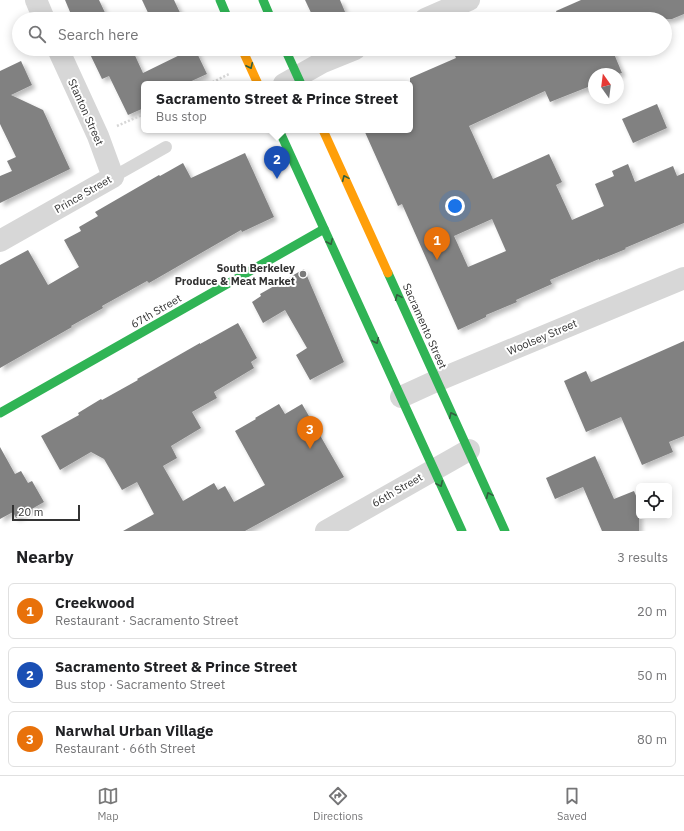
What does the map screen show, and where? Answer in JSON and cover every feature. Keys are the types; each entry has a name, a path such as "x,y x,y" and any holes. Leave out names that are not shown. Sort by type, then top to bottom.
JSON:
{"street":[{"path":"36,0 41,12"},
{"path":"220,0 225,12"},
{"path":"263,0 269,12"},
{"path":"441,12 469,0"},
{"name":"Stanton Street","path":"61,56 98,136 113,177"},
{"path":"245,56 257,81"},
{"path":"287,56 294,81 323,62 338,56"},
{"path":"281,133 462,531"},
{"name":"Sacramento Street","path":"324,133 436,381 506,531"},
{"name":"Prince Street","path":"0,241 113,177"},
{"name":"67th Street","path":"0,413 324,229"},
{"name":"Woolsey Street","path":"401,397 684,278"},
{"name":"66th Street","path":"326,531 469,450"}],"lane":[{"name":"Prince Street","path":"113,177 166,147"}],"path":[{"path":"98,136 141,115"}],"building":[{"path":"65,0 99,0 105,12 70,12"},
{"path":"142,0 174,0 180,12 148,12"},
{"path":"305,0 340,0 345,12 311,12"},
{"path":"581,0 684,0 684,14 672,19 672,12 556,11"},
{"path":"91,56 135,56 143,73 178,56 198,56 207,74 192,81 141,81 141,109 128,115 109,76 102,79"},
{"path":"455,56 615,56 620,68 588,68 588,87 550,102 545,91 469,126 493,179 549,154 562,182 556,185 572,220 604,206 595,184 614,176 612,171 628,164 635,182 673,166 677,176 684,173 684,223 625,248 626,249 550,280 552,284 516,300 517,302 486,315 486,317 458,330 402,204 398,206 365,133 413,133 413,81 410,81 410,78 456,58","holes":["492,219 506,251 468,267 454,236"]},
{"path":"21,61 32,85 11,95 43,110 70,169 0,203 0,176 12,171 7,161 16,157 0,124 0,71"},
{"path":"657,104 667,128 633,143 622,119"},
{"path":"245,153 274,217 242,232 241,230 149,283 147,281 102,306 103,308 71,326 72,327 0,368 0,265 28,250 48,285 79,267 64,240 81,231 79,227 98,216 95,212 183,163 191,178"},
{"path":"304,269 344,362 310,380 296,355 307,348 285,310 263,323 252,302 261,296 260,294"},
{"path":"238,323 257,358 251,362 254,368 214,392 217,398 192,412 201,428 171,446 177,458 163,466 183,501 214,483 218,490 225,486 234,502 265,485 235,431 279,404 285,414 302,404 344,477 245,531 123,531 154,514 137,482 122,490 104,459 91,452 60,470 41,436 79,415 78,413 101,399 102,400 200,343"},
{"path":"684,341 684,436 669,442 673,452 642,465 621,417 586,432 564,381 586,371 591,382"},
{"path":"0,447 15,474 21,471 28,483 32,481 44,502 16,518 13,512 0,519"},
{"path":"595,456 614,499 634,491 636,496 636,519 639,519 639,531 602,531 583,487 555,499 546,478"}],"traffic: fast":[{"path":"220,0 225,12"},
{"path":"263,0 268,12"},
{"path":"288,56 300,81"},
{"path":"280,133 462,531"},
{"path":"0,413 324,229"},
{"path":"388,273 505,531"}],"traffic: slow":[{"path":"245,56 257,81"},
{"path":"324,133 388,273"}],"place":[{"name":"Sacramento Street & Prince Street","path":"277,179"},
{"name":"Creekwood","path":"437,260"},
{"name":"South Berkeley Produce & Meat Market","path":"303,274"},
{"name":"Narwhal Urban Village","path":"310,449"}]}
